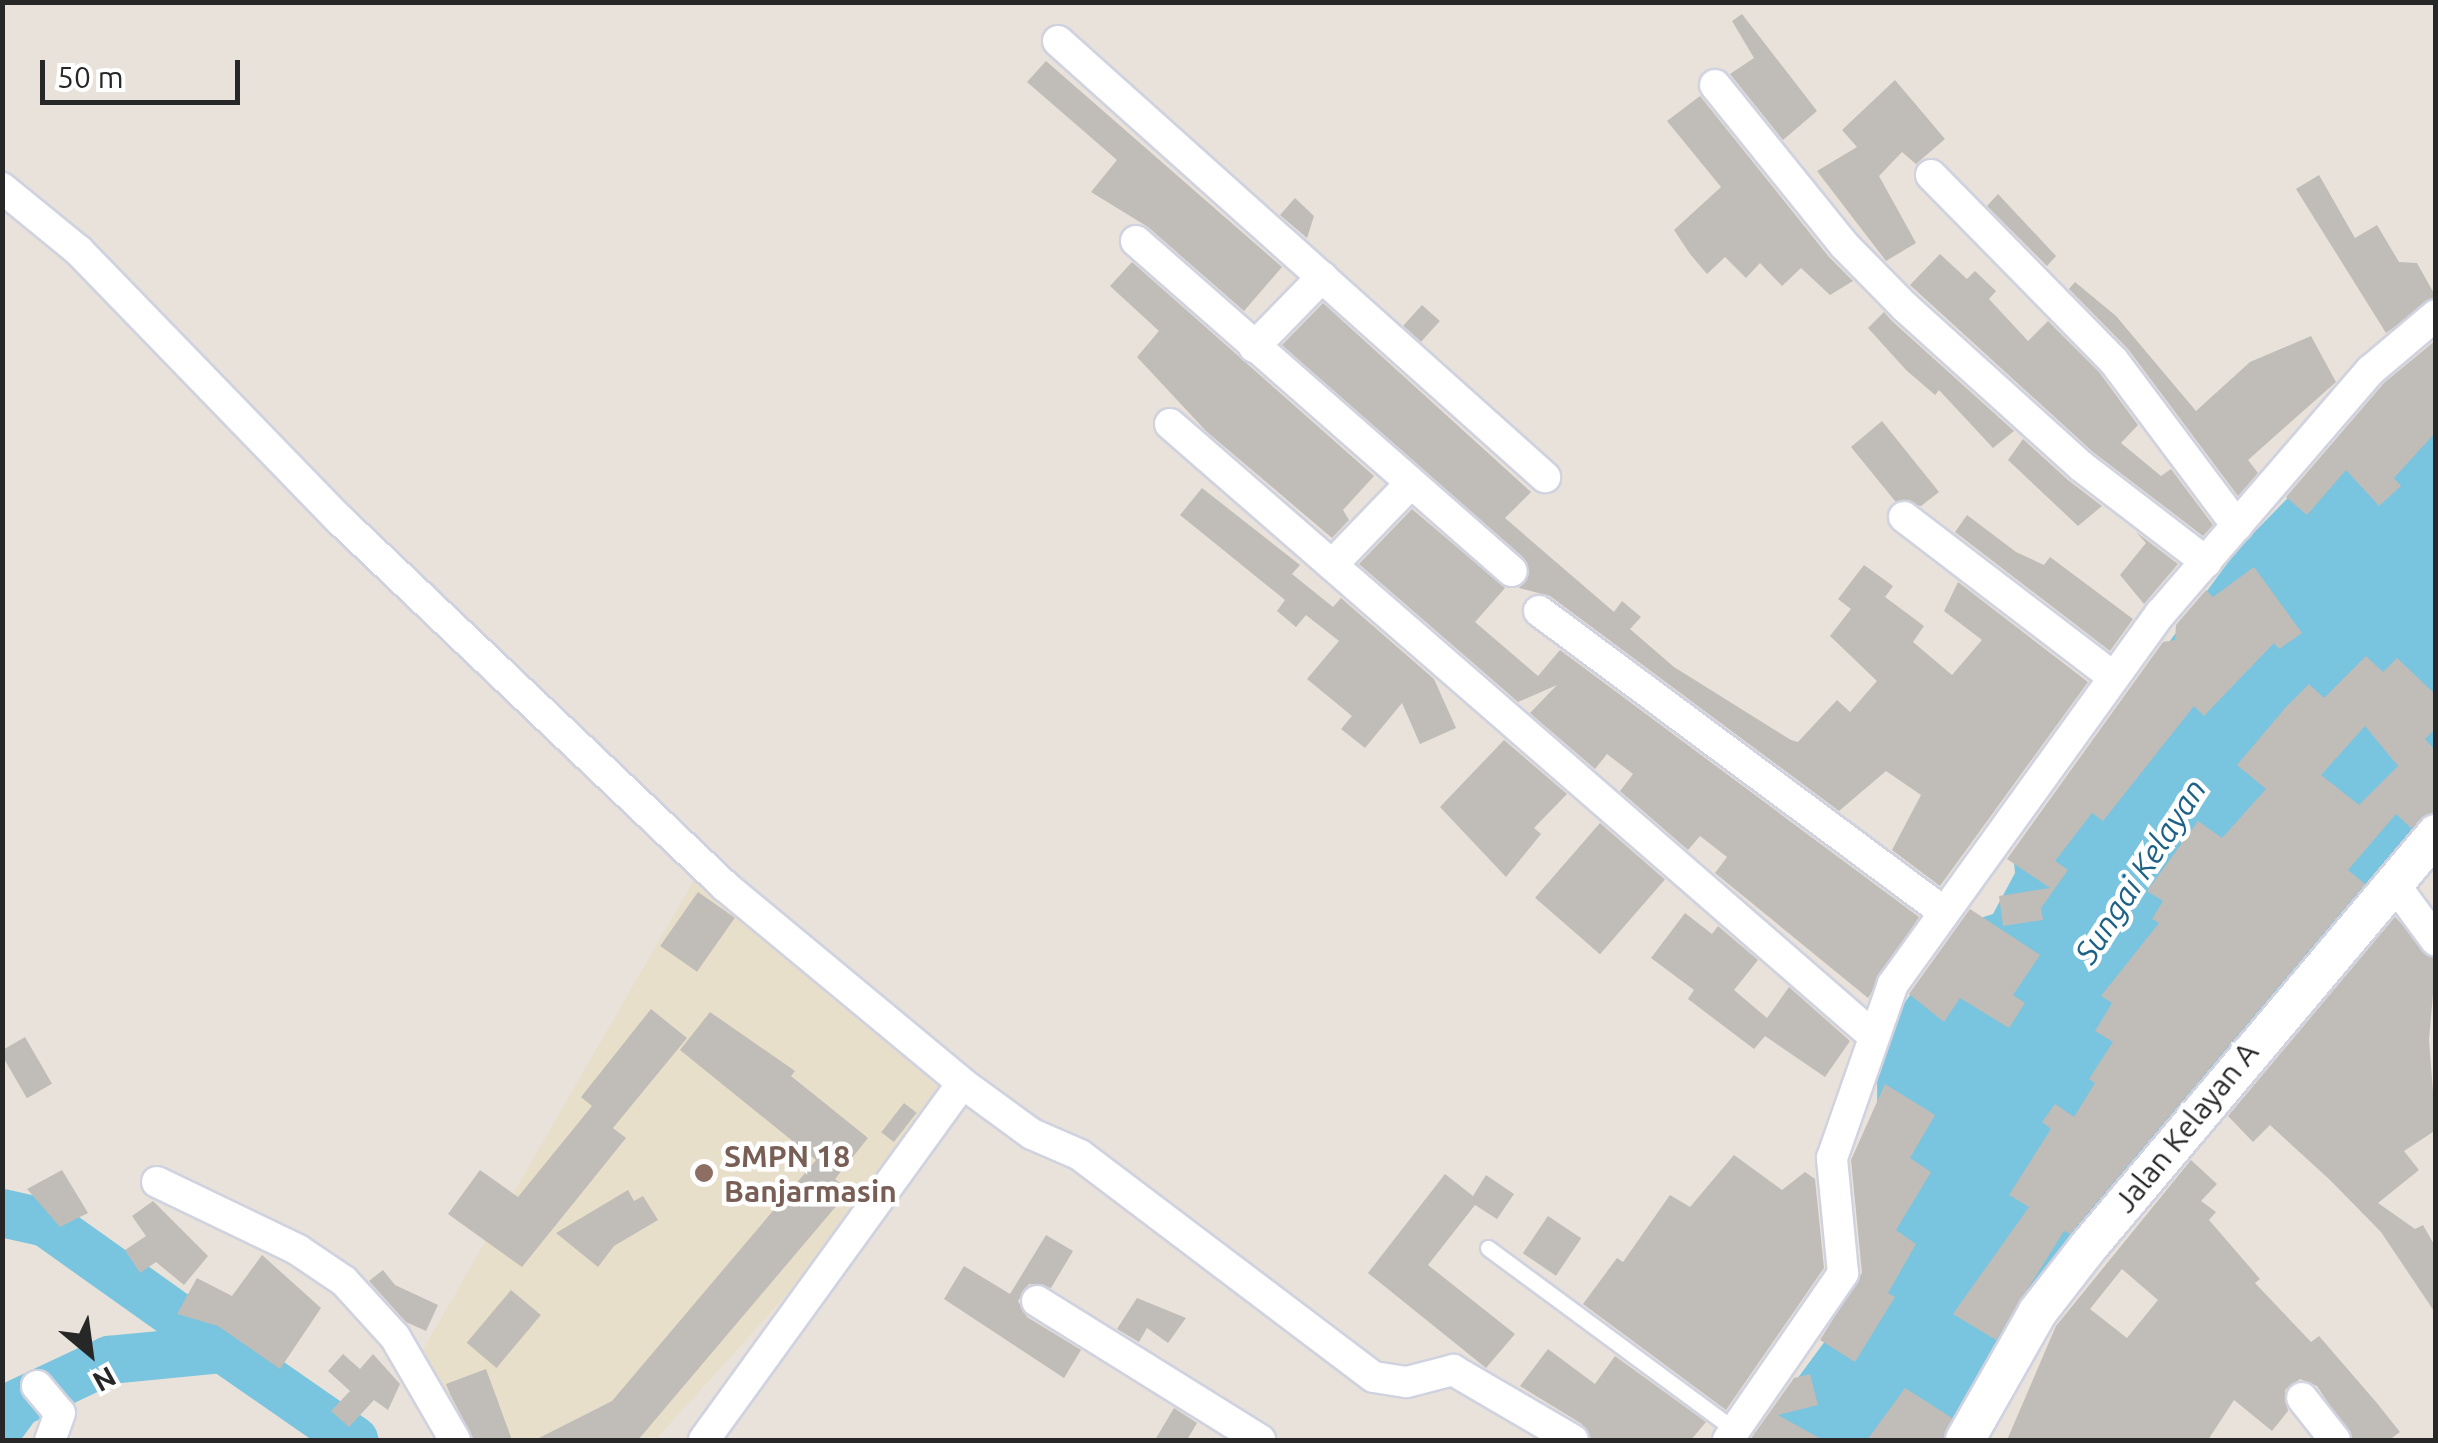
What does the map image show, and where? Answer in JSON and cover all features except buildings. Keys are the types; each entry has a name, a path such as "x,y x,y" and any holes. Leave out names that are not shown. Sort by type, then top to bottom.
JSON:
{"street":[{"path":"1058,41 1545,477"},
{"path":"1715,85 1844,245 1905,307 2082,466 2206,562"},
{"path":"1931,176 2113,360 2237,526"},
{"path":"2,188 79,250 341,521 725,886 962,1084 1032,1134 1080,1155 1374,1378 1408,1382 1453,1370 1573,1440"},
{"path":"1136,241 1408,486 1511,571"},
{"path":"1254,347 1322,277"},
{"path":"1732,1435 1843,1274 1832,1158 1870,1032 1941,910 2112,676 2206,562 2371,370 2436,315"},
{"path":"1170,424 1870,1032"},
{"path":"1332,565 1408,486"},
{"path":"1904,517 2112,676"},
{"path":"1538,611 1941,910"},
{"name":"Jalan Kelayan A","path":"1965,1440 2037,1314 2392,881 2436,834"},
{"path":"2392,881 2436,941"},
{"path":"704,1440 962,1084"},
{"path":"157,1182 298,1250 344,1282 395,1337 455,1440"},
{"path":"1037,1301 1260,1440"},
{"path":"37,1386 60,1413 50,1440"},
{"path":"2302,1398 2335,1440"}],"lane":[{"path":"1488,1248 1732,1435"}],"shaded area":[{"name":"SMPN 18 Banjarmasin","path":"694,880 946,1089 820,1258 658,1437 460,1440 421,1353"}],"water":[{"name":"Sungai Kelayan","path":"2435,347 2435,812 2263,1011 1947,1440 1752,1440 1865,1287 1878,1238 1877,1072 1903,1005 1961,924 1993,914 2015,873 2013,853 2238,549"}],"waterway":[{"path":"2,1213 46,1223 223,1349"},
{"path":"2,1425 18,1403 109,1360 223,1349 354,1440"}],"place":[{"name":"SMPN 18 Banjarmasin","path":"704,1173"}]}
